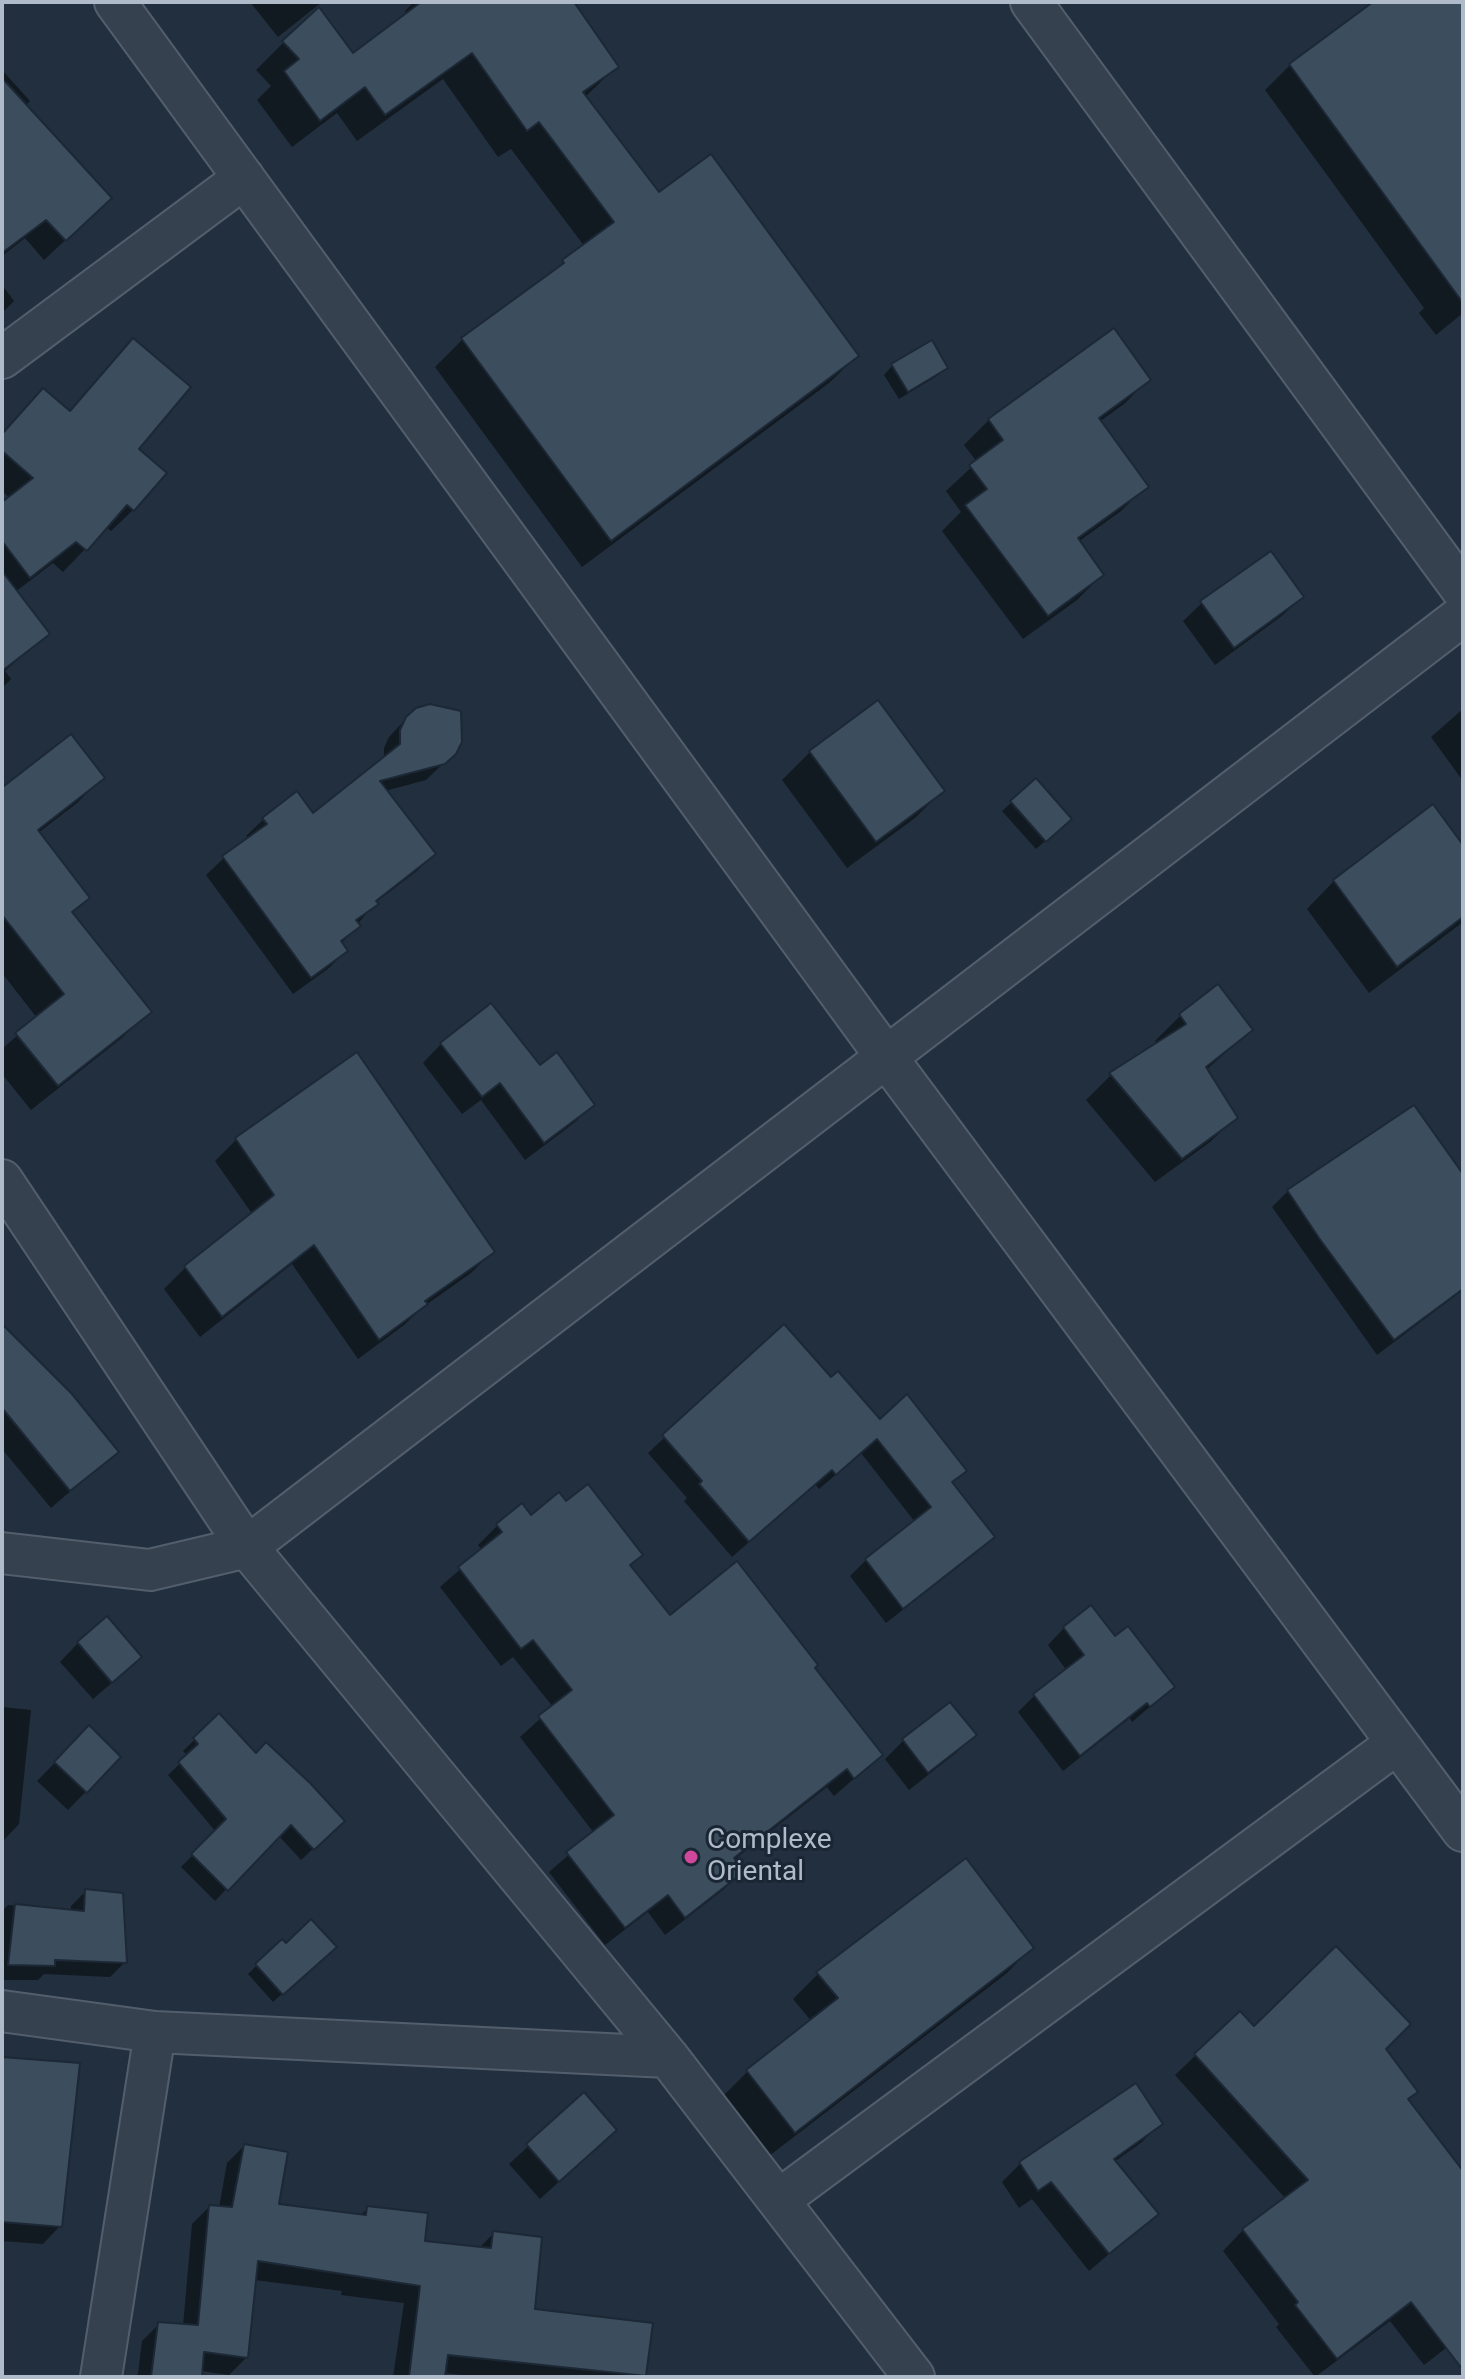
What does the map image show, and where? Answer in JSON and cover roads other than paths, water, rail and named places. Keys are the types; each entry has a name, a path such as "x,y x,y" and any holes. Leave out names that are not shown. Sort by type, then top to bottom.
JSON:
{"street":[{"path":"115,2 887,1058 1463,1831"},
{"path":"1031,2 1463,591"},
{"path":"2,358 244,178"},
{"path":"2,1553 150,1570 247,1547 1463,615"},
{"path":"2,1180 247,1547 668,2057 914,2377"},
{"path":"780,2199 1396,1744"},
{"path":"2,2011 155,2032 668,2057"},
{"path":"101,2377 155,2032"}],"place":[{"name":"Complexe Oriental","path":"691,1857"}]}
